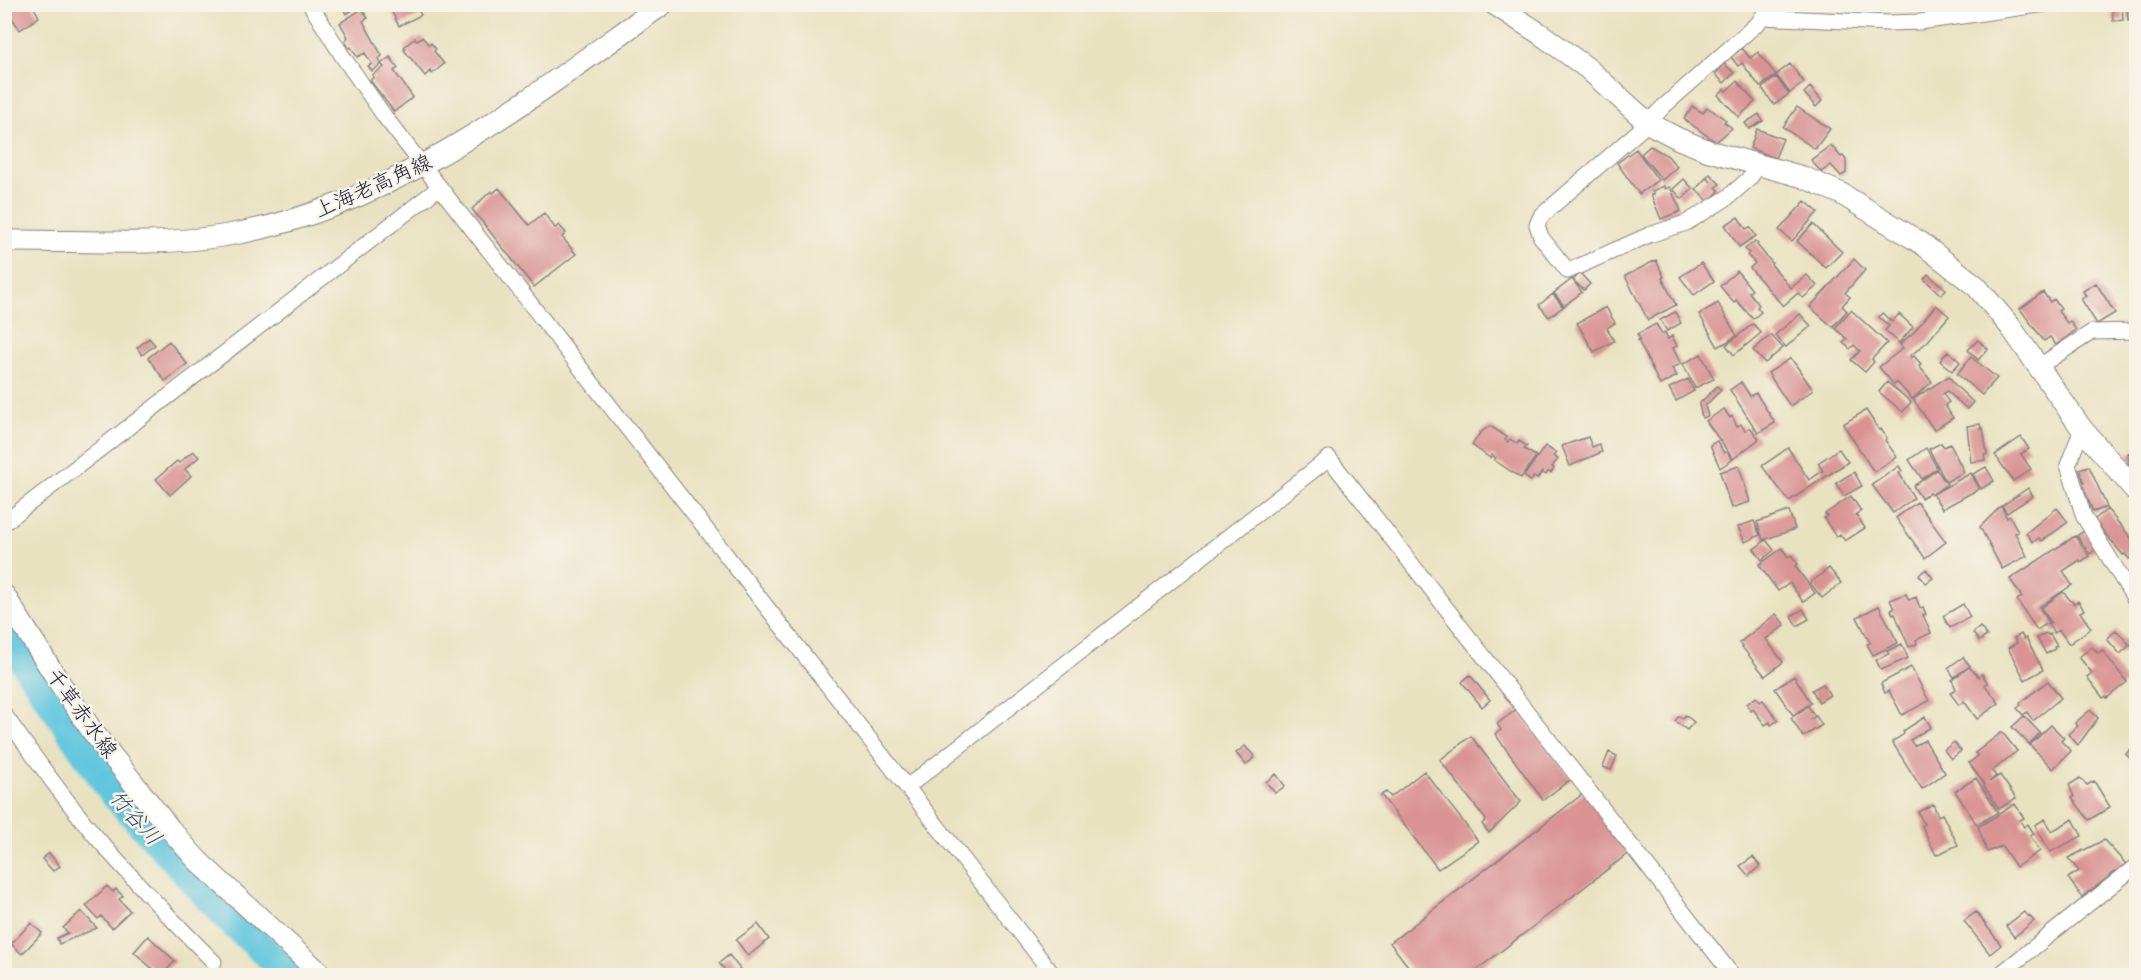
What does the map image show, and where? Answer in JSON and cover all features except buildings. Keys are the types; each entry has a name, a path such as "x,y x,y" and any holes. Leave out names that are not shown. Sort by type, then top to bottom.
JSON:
{"main road":[{"name":"上海老高角線","path":"4,241 129,243 186,240 222,236 304,217 348,201 423,165 460,144 517,107 663,4"},
{"path":"1494,4 1587,68 1648,123 1709,151 1803,177 1840,193 1921,243 1976,286 2010,326 2082,429 2136,491"},
{"name":"千草赤水線","path":"4,595 58,682 93,732 169,828 198,861 323,975"}],"street":[{"path":"310,4 343,57 379,108 1054,975"},
{"path":"1759,164 1750,178 1727,198 1686,223 1648,235 1568,271 1541,237 1537,225 1541,216 1759,22 1758,11 1888,23 1920,22 2046,4"},
{"path":"4,523 440,187"},
{"path":"2038,367 2092,332 2136,331"},
{"path":"2082,429 2068,465 2084,517 2136,601"},
{"path":"907,787 1329,458 1733,975"},
{"path":"4,714 96,837 214,962"},
{"path":"1998,975 2136,866"}],"waterway":[{"name":"竹谷川","path":"4,637 12,644 112,791 233,923 292,976"}]}
